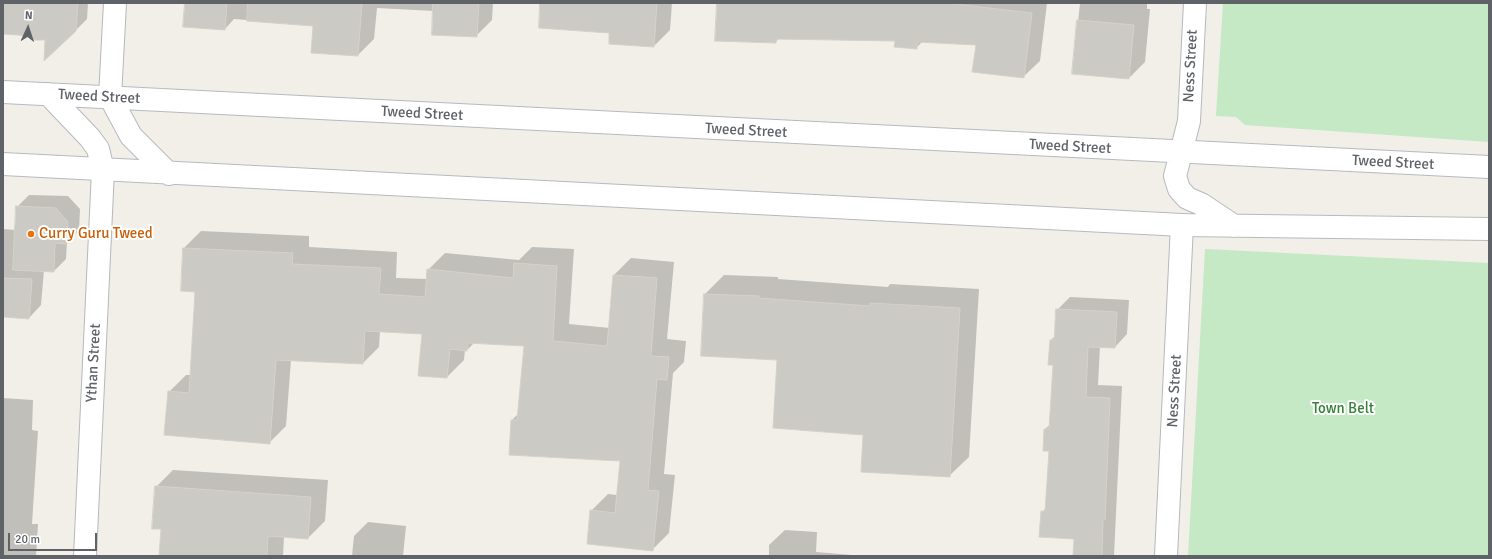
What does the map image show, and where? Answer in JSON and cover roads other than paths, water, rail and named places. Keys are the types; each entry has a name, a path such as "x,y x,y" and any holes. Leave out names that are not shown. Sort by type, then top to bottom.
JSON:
{"main road":[{"path":"114,3 110,97 131,136 169,174"},
{"name":"Ness Street","path":"1195,3 1189,121 1175,176 1179,189 1188,198 1201,204 1234,226"},
{"name":"Tweed Street","path":"3,92 1489,167"},
{"name":"Ythan Street","path":"48,94 90,138 98,149 103,170 85,556"},
{"path":"3,164 169,174 1182,225 1489,229"},
{"name":"Ness Street","path":"1166,556 1182,225"}],"place":[{"name":"Curry Guru Tweed","path":"31,234"}],"park label":[{"name":"Town Belt","path":"1343,409"}]}
